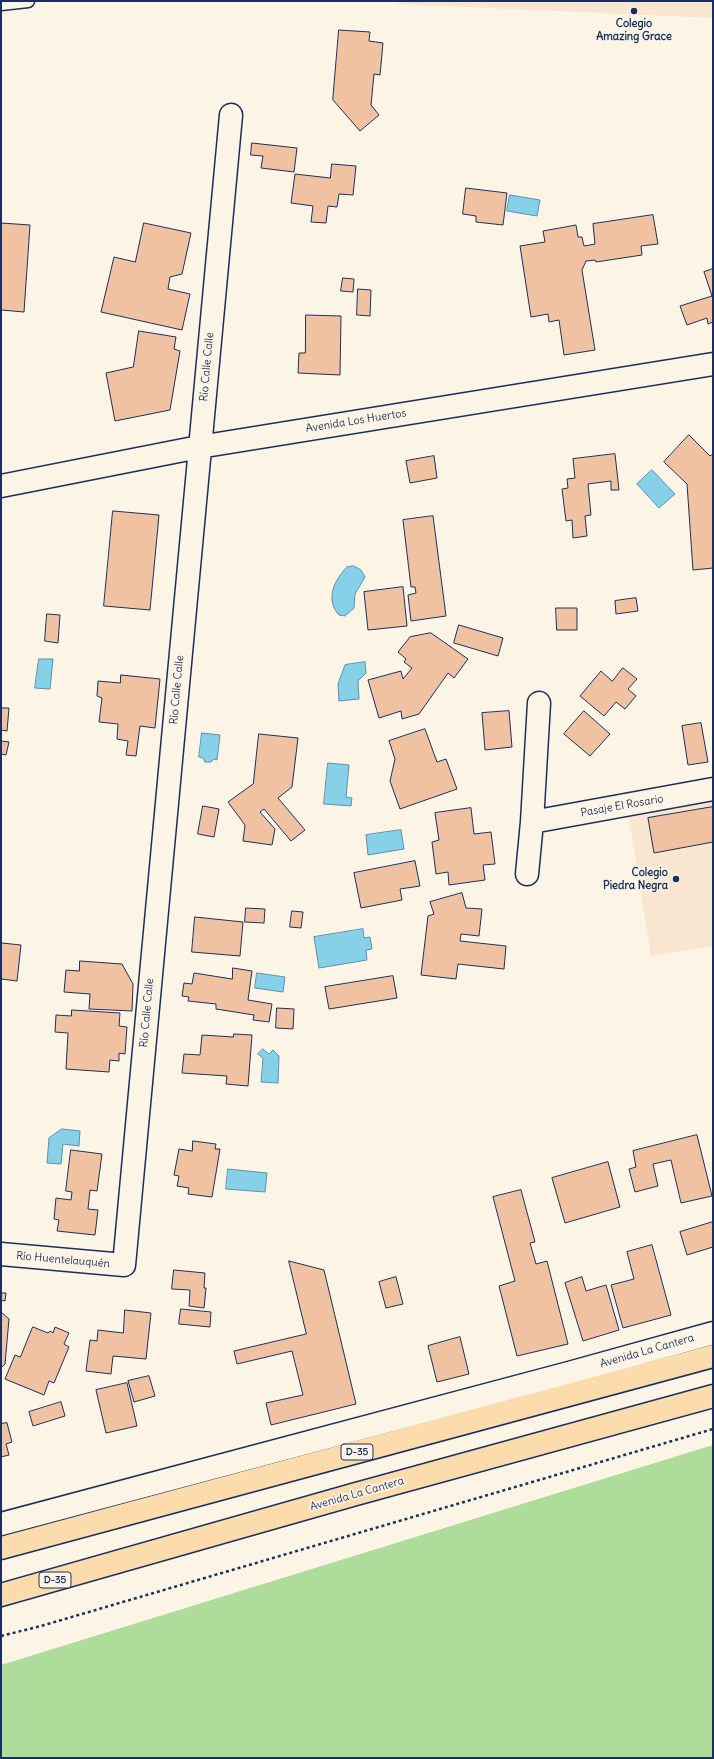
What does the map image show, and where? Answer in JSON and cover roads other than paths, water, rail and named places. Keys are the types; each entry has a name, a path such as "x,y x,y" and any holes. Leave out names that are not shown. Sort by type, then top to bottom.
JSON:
{"highway":[{"name":"Avenida La Cantera","path":"1,1548 713,1356"},
{"name":"Avenida La Cantera","path":"1,1595 356,1494 713,1396"}],"street":[{"name":"Río Calle Calle","path":"124,1265 231,115"},
{"name":"Avenida Los Huertos","path":"1,486 199,447 713,364"},
{"path":"527,874 532,822 539,703"},
{"name":"Pasaje El Rosario","path":"532,822 713,789"},
{"name":"Río Huentelauquén","path":"1,1254 124,1265"},
{"name":"Avenida La Cantera","path":"1,1524 569,1373 713,1333"}],"lane":[{"path":"1,4 28,1"}],"water":[{"path":"510,195 540,200 537,216 507,211"},
{"path":"652,470 675,494 659,508 637,484"},
{"path":"354,566 361,570 365,577 355,594 354,608 345,616 339,615 333,603 333,590 342,572 347,567"},
{"path":"39,659 53,659 50,689 35,688"},
{"path":"365,662 366,673 358,681 359,699 339,701 338,684 345,665"},
{"path":"202,733 220,735 217,760 214,759 211,762 205,762 203,758 199,757"},
{"path":"328,763 349,765 346,797 352,798 351,806 324,804"},
{"path":"401,830 404,849 368,855 366,835"},
{"path":"363,929 364,938 370,937 372,949 366,950 367,960 319,968 314,937"},
{"path":"257,973 285,977 283,992 255,988"},
{"path":"263,1049 269,1054 273,1050 279,1056 278,1083 261,1082 263,1058 258,1054"},
{"path":"62,1129 80,1131 79,1146 63,1144 61,1164 47,1163 49,1138"},
{"path":"228,1169 267,1173 265,1192 226,1189"}],"place":[{"name":"Colegio Amazing Grace","path":"634,11"},
{"name":"Colegio Piedra Negra","path":"676,879"}]}
